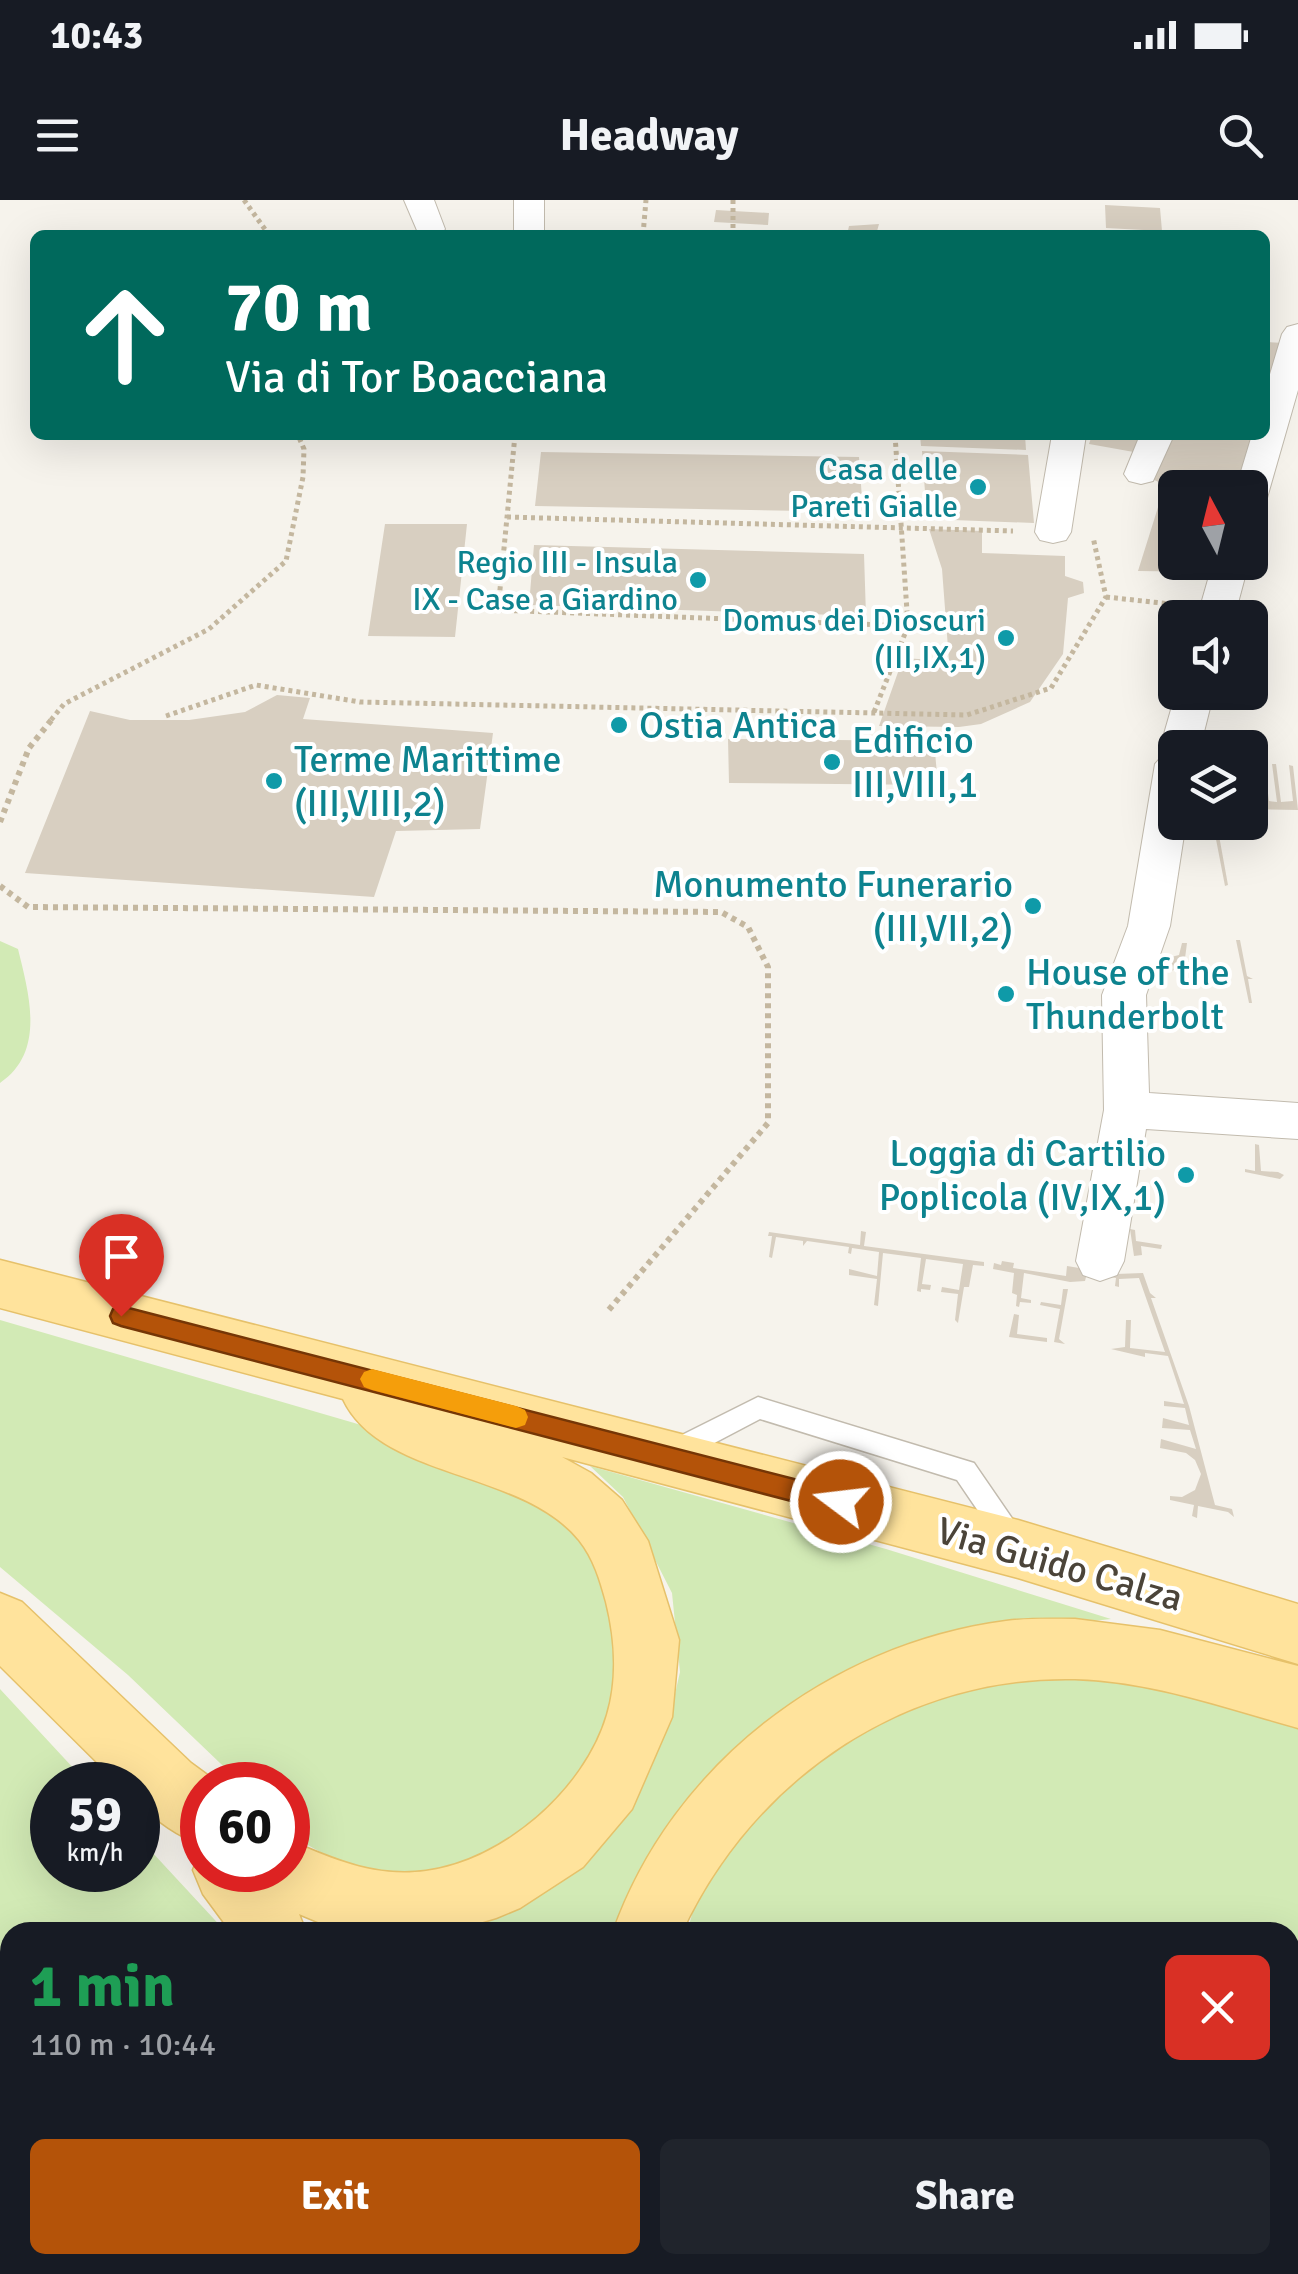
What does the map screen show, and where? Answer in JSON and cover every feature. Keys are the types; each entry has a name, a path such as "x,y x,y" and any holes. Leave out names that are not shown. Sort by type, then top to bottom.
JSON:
{"main road":[{"name":"Via Guido Calza","path":"0,1284 1018,1549 1298,1634"},
{"path":"310,1886 330,1897 387,1906 436,1902 497,1882 545,1854 598,1804 628,1755 648,1684 646,1622 631,1574 616,1544 584,1504 548,1476 439,1439 403,1421 380,1404 357,1376"},
{"path":"0,1623 180,1800"},
{"path":"652,1922 681,1857 724,1801 778,1752 817,1726 915,1674 996,1654 1073,1648 1133,1655 1298,1697"},
{"path":"242,1892 265,1922"}],"street":[{"path":"419,200 430,229"},
{"path":"529,200 529,230"},
{"path":"1270,335 1298,336 1270,430"},
{"path":"1054,532 1069,440"},
{"path":"1141,474 1154,440"},
{"path":"1258,470 1267,440"},
{"path":"1100,1261 1127,1110 1124,995 1148,926 1162,840"},
{"path":"1127,1110 1298,1121"}],"path":[{"path":"244,200 265,230"},
{"path":"644,230 646,200"},
{"path":"732,200 733,230"},
{"path":"0,822 30,748 64,704 209,629 286,560 303,477 304,449 300,440"},
{"path":"515,440 498,610 908,626"},
{"path":"874,713 908,626 895,440"},
{"path":"166,716 256,685 360,702 967,715 1051,688 1106,597 1092,534 507,517"},
{"path":"1106,597 1158,605"},
{"path":"0,886 28,907 721,912 748,927 768,967 768,1123 607,1312"}],"green space":[{"path":"0,941 18,949 30,1021 24,1055 0,1083"},
{"path":"0,1320 368,1427 529,1480 608,1548 638,1673 567,1813 487,1860 403,1877 340,1863 310,1846 310,1762 219,1762 128,1675 0,1567"},
{"path":"590,1466 886,1549 1111,1619 928,1639 634,1893 626,1922 322,1922 315,1913 624,1806 650,1771 669,1720 680,1672 672,1593 623,1497"},
{"path":"1025,1669 1165,1680 1298,1721 1298,1922 690,1922 697,1897 759,1801 888,1707"},
{"path":"0,1689 68,1762 30,1762 30,1892 160,1892 160,1861 180,1882 180,1892 189,1892 217,1922 0,1922"}],"building":[{"path":"1105,205 1160,208 1162,230 1106,228"},
{"path":"716,210 769,213 768,225 714,222"},
{"path":"879,224 877,230 848,230 849,226"},
{"path":"1270,342 1284,343 1270,387"},
{"path":"920,440 1025,440 1026,450 921,446"},
{"path":"1090,440 1149,440 1145,454 1089,444"},
{"path":"1163,440 1254,440 1245,470 1158,470 1158,482 1150,478"},
{"name":"Casa delle Pareti Gialle","path":"922,451 1028,455 1034,523 927,519"},
{"name":"Regio III - Insula IX - Case a Giardino","path":"541,452 859,457 863,512 535,506"},
{"path":"1158,507 1158,571 1138,571"},
{"path":"385,524 467,524 455,637 368,636"},
{"name":"Domus dei Dioscuri (III,IX,1)","path":"929,529 982,531 982,553 1065,556 1065,576 1083,582 1084,593 1068,598 1063,654 1030,702 981,724 879,726 903,658 949,661 942,569"},
{"name":"Regio III - Insula IX - Case a Giardino","path":"534,545 864,554 866,616 529,605"},
{"name":"Terme Marittime (III,VIII,2)","path":"277,695 310,698 303,719 493,733 480,829 396,831 374,897 25,873 90,711 130,720 189,720 245,712"},
{"name":"Edificio III,VIII,1","path":"728,739 934,741 938,785 729,783"},
{"path":"1272,764 1276,764 1281,802 1293,801 1289,765 1293,766 1298,810 1268,809 1268,793 1269,801 1277,802"},
{"path":"1216,840 1220,840 1228,885 1225,886"},
{"path":"1236,940 1240,940 1247,976 1253,979 1248,979 1252,1003 1249,1003"},
{"path":"1182,943 1187,943 1184,966 1154,974 1168,966 1171,957 1179,955"},
{"path":"1255,1144 1259,1145 1261,1171 1278,1172 1284,1175 1280,1179 1245,1172 1255,1171"},
{"path":"1130,1229 1135,1230 1136,1241 1162,1245 1161,1249 1141,1246 1142,1255 1134,1256"},
{"path":"861,1231 866,1232 864,1246 984,1262 984,1266 973,1265 969,1287 964,1287 958,1323 958,1294 941,1292 942,1287 959,1290 963,1264 926,1259 922,1284 931,1285 930,1290 921,1292 917,1291 921,1258 883,1253 878,1306 874,1305 877,1279 849,1275 849,1269 877,1276 879,1252 852,1248 851,1254 849,1247 807,1241 803,1246 803,1241 776,1237 772,1258 769,1257 769,1232 860,1245"},
{"path":"1002,1261 1014,1263 1013,1268 1066,1276 1067,1266 1116,1274 1143,1273 1150,1293 1156,1298 1151,1298 1189,1406 1215,1505 1232,1509 1234,1517 1228,1512 1198,1506 1197,1518 1192,1516 1194,1505 1170,1500 1170,1496 1182,1497 1195,1490 1201,1474 1195,1460 1186,1453 1160,1448 1161,1439 1196,1449 1190,1430 1162,1428 1163,1418 1189,1425 1185,1408 1164,1406 1164,1401 1184,1404 1168,1356 1145,1353 1145,1357 1111,1349 1125,1347 1126,1320 1131,1320 1130,1348 1165,1352 1139,1278 1119,1279 1119,1287 1115,1286 1116,1278 1087,1273 1085,1281 1070,1282 1024,1273 1021,1298 1031,1303 1020,1302 1019,1307 1017,1295 1012,1293 1014,1273 993,1269 994,1263 1001,1265"},
{"path":"1063,1289 1068,1289 1059,1339 1065,1344 1054,1342 1060,1309 1040,1305 1061,1305"},
{"path":"1014,1314 1019,1315 1017,1334 1047,1338 1047,1342 1009,1337"}],"slow traffic":[{"path":"372,1379 516,1417"}],"place":[{"name":"Casa delle Pareti Gialle","path":"978,487"},
{"name":"Regio III - Insula IX - Case a Giardino","path":"698,580"},
{"name":"Domus dei Dioscuri (III,IX,1)","path":"1006,638"},
{"name":"Ostia Antica","path":"619,725"},
{"name":"Edificio III,VIII,1","path":"832,762"},
{"name":"Terme Marittime (III,VIII,2)","path":"274,781"},
{"name":"Monumento Funerario (III,VII,2)","path":"1033,906"},
{"name":"House of the Thunderbolt","path":"1006,994"},
{"name":"Loggia di Cartilio Poplicola (IV,IX,1)","path":"1186,1175"}],"route":[{"path":"121,1316 841,1502"}]}
